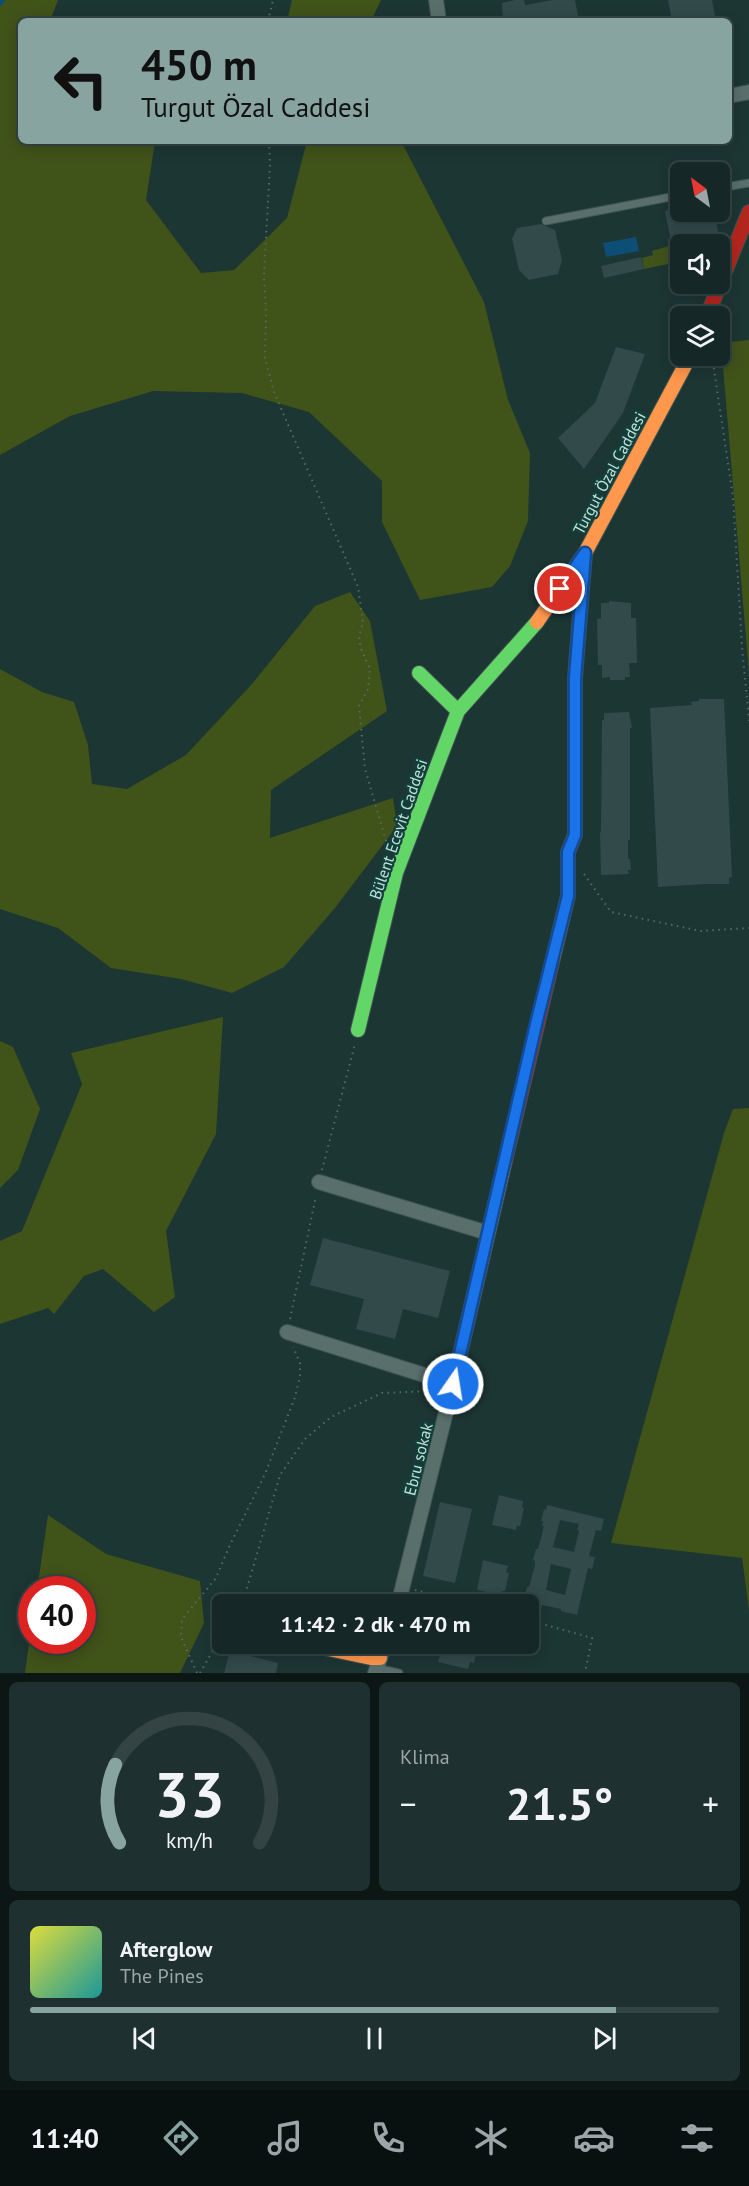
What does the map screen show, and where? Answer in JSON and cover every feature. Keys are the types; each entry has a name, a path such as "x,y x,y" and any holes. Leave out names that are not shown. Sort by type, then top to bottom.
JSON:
{"street":[{"path":"436,0 439,18"},
{"path":"732,95 749,92"},
{"path":"711,306 749,212"},
{"name":"Turgut Özal Caddesi","path":"458,711 535,625 585,553 685,366"},
{"path":"287,1332 453,1384 568,896 568,852 575,835 575,678 585,553"},
{"path":"419,673 458,711"},
{"name":"Bülent Ecevit Caddesi","path":"358,1030 396,873 458,711"},
{"path":"319,1182 488,1233"},
{"name":"Ebru sokak","path":"402,1594 453,1384"},
{"path":"351,1654 379,1661"}],"lane":[{"path":"730,186 749,183"},
{"path":"546,221 670,197"},
{"path":"379,1661 399,1673"}],"path":[{"path":"269,18 273,0"},
{"path":"269,144 264,274 265,358 274,392 358,588 363,622 359,637 370,669 368,688 358,706 364,759 380,828 388,851"},
{"path":"713,366 733,497 749,721"},
{"path":"568,852 611,912 700,931 749,928"},
{"path":"199,1673 181,1637 182,1619 216,1578 265,1474 294,1400 300,1377 300,1363 287,1332"},
{"path":"245,1594 280,1475 305,1439 331,1417 382,1393 427,1392 453,1384"},
{"path":"404,1587 430,1594"},
{"path":"539,1623 592,1638 585,1673"},
{"path":"199,1673 212,1652"}],"green space":[{"path":"0,0 58,0 51,18 18,18 18,144 155,144 146,200 201,273 234,270 287,218 306,144 403,144 484,302 508,400 530,453 528,521 510,566 492,587 420,600 382,522 382,481 309,412 242,393 153,391 70,416 0,455"},
{"path":"292,0 381,0 372,18 288,18"},
{"path":"669,246 670,264 644,269 642,258 653,255 652,251"},
{"path":"749,340 749,674 723,366 730,366 730,342"},
{"path":"350,592 370,621 387,711 271,790 270,838 393,798 397,826 335,908 284,967 232,993 181,979 111,968 58,928 0,909 0,669 42,692 74,702 88,745 92,784 127,789 186,755 252,684 315,606"},
{"path":"223,1017 216,1134 166,1231 175,1297 154,1312 103,1269 84,1276 54,1314 48,1308 0,1324 0,1241 22,1231 82,1084 71,1053"},
{"path":"0,1041 13,1047 40,1109 18,1170 0,1188"},
{"path":"749,1108 749,1610 742,1558 611,1543 724,1133 733,1109"},
{"path":"48,1515 106,1554 200,1581 204,1623 180,1673 25,1673 28,1654 96,1654 96,1576 39,1576"}],"water":[{"path":"636,237 639,251 606,257 603,243"}],"building":[{"path":"524,0 525,5 552,0 575,0 578,18 503,18 502,3"},
{"path":"668,0 712,0 715,18 671,18"},
{"path":"670,210 670,222 716,222 719,234 670,234 670,236 665,211"},
{"path":"541,224 555,230 562,260 558,274 529,280 519,270 512,239 517,228"},
{"path":"641,257 644,269 604,278 601,266"},
{"path":"616,347 645,354 623,413 584,469 558,438 595,403"},
{"path":"609,601 631,603 631,618 636,618 637,663 629,663 630,677 625,677 625,680 602,678 602,665 598,665 597,619 601,618 601,603 609,603"},
{"path":"699,699 724,699 732,877 729,878 729,884 658,887 650,708 692,705 691,702 699,701"},
{"path":"629,712 632,728 630,728 628,859 630,859 631,870 628,870 629,874 601,875 602,720 604,720 604,713"},
{"path":"323,1238 450,1271 438,1318 403,1309 395,1339 356,1329 364,1299 310,1285"},
{"path":"499,1495 523,1501 522,1507 524,1508 520,1526 517,1526 516,1530 492,1525"},
{"path":"440,1502 472,1509 455,1583 423,1576"},
{"path":"547,1505 604,1519 601,1531 596,1530 589,1556 595,1557 592,1569 588,1568 577,1615 542,1605 539,1608 539,1594 525,1594 529,1587 535,1565 533,1560 544,1526 541,1521 544,1509 546,1510","holes":["560,1520 579,1524 574,1552 553,1547","551,1564 571,1569 565,1595 546,1590"]},
{"path":"483,1560 508,1566 506,1572 509,1573 505,1591 502,1591 501,1594 477,1590"},
{"path":"229,1654 242,1654 278,1663 276,1673 224,1673"},
{"path":"435,1654 476,1654 474,1663 470,1662 468,1669 438,1662 440,1655"}],"waterway":[{"path":"0,4 3,0"}],"traffic: fast":[{"path":"358,1030 396,873 458,711 537,622"},
{"path":"419,673 458,711"}],"traffic: slow":[{"path":"537,622 585,553 685,366"},
{"path":"553,958 568,896 568,852 575,835 575,678 585,553"},
{"path":"453,1384 505,1161"},
{"path":"352,1654 380,1658"}],"traffic: jam":[{"path":"711,306 749,212"},
{"path":"505,1161 553,958"}],"route":[{"path":"453,1384 568,896 568,852 575,835 575,678 585,553 560,589"}]}
